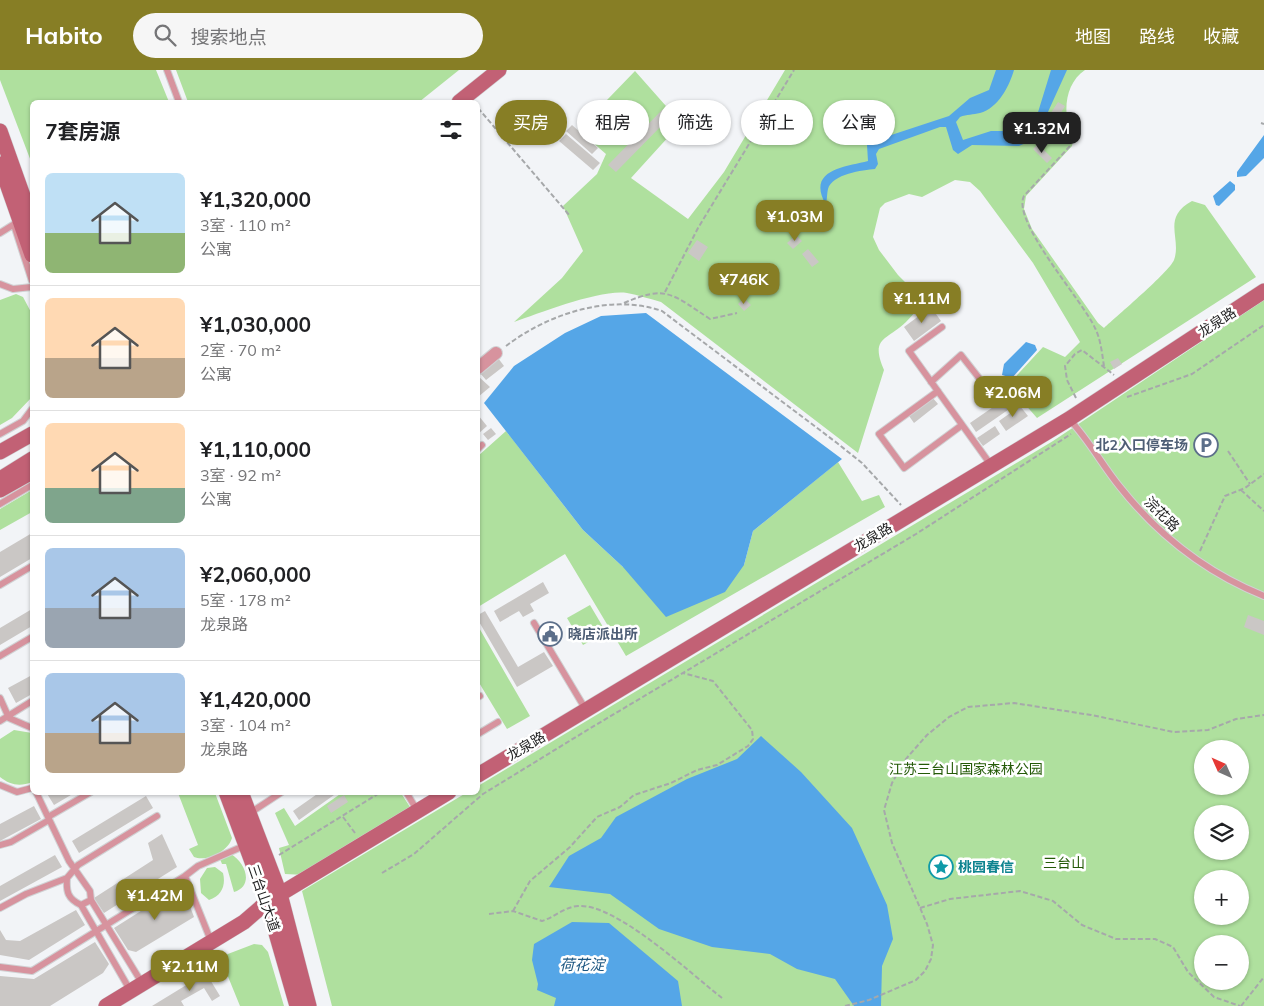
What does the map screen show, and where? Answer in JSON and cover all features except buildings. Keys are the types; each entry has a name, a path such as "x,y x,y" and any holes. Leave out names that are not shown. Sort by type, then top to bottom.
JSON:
{"street":[{"path":"462,100 498,70"},
{"path":"0,131 30,246"},
{"path":"0,164 24,221"},
{"name":"龙泉路","path":"480,774 992,466 1077,420 1124,391 1264,291"},
{"path":"480,366 496,353"},
{"path":"6,449 30,429"},
{"path":"6,449 30,435"},
{"path":"0,479 30,460"},
{"path":"0,490 30,473"},
{"name":"三台山大道","path":"227,795 267,902 298,1006"},
{"name":"三台山大道","path":"242,795 280,894 309,1006"},
{"path":"106,1006 244,922 267,902 444,795"}],"lane":[{"path":"167,70 178,100"},
{"path":"0,234 24,221 30,266"},
{"path":"0,284 13,289 30,287"},
{"path":"942,327 909,351 992,466"},
{"path":"931,382 961,355 997,402"},
{"path":"938,391 879,434 904,468 962,425"},
{"path":"0,434 23,421 30,412"},
{"name":"浣花路","path":"1077,420 1120,486 1148,520 1196,560 1242,587 1264,596"},
{"path":"0,504 30,486"},
{"path":"0,585 30,567"},
{"path":"534,623 586,710"},
{"path":"0,656 30,638"},
{"path":"0,698 8,716 30,727"},
{"path":"0,721 30,703"},
{"path":"480,733 498,722"},
{"path":"0,785 17,792 30,789"},
{"path":"38,795 75,870 84,880 91,900 106,925 137,988"},
{"path":"0,845 10,842 86,795"},
{"path":"249,814 278,795"},
{"path":"408,795 417,811"},
{"path":"0,908 26,894 67,878 78,865 157,816"},
{"path":"0,967 32,971 185,876 198,866 246,845"},
{"path":"185,876 212,942"},
{"path":"67,878 68,895 73,901 81,905 96,931 137,988"},
{"path":"81,905 91,900"}],"path":[{"path":"665,292 698,228 794,70"},
{"path":"480,110 570,216"},
{"path":"1062,118 1071,140 1070,146 1024,196 1022,206 1032,232 1095,328 1104,366"},
{"path":"621,304 640,296 655,292 665,292 710,319 737,313"},
{"path":"496,353 522,334 571,311 621,304 643,304 662,311 853,455 910,515"},
{"path":"382,873 414,854 483,794 916,534 1077,420 1065,366 1075,354 1082,350 1104,366 1113,373 1124,391 1192,374 1264,325"},
{"path":"1228,451 1250,484"},
{"path":"1196,560 1226,496 1241,490 1264,474"},
{"path":"1241,490 1264,511"},
{"path":"513,911 530,881 570,847 597,816 620,807 634,795 671,783 697,770 717,765 743,749 752,739 752,730 713,681 683,673"},
{"path":"845,1006 890,992 916,980 925,971 931,959 933,945 920,908 892,843 884,810 892,782 905,760 927,735 949,717 968,707 1014,703 1091,715 1174,732 1208,730 1236,719 1264,715"},
{"path":"268,862 376,795"},
{"path":"342,816 361,846"},
{"path":"920,908 950,899 1020,891 1053,901 1082,925 1116,939 1155,939 1174,947 1188,972 1214,997 1240,1006 1264,976"},
{"path":"489,914 513,911 542,920 564,910 579,906 613,915 635,929 722,998"}],"green space":[{"path":"0,70 156,70 168,100 30,100 30,159 0,80"},
{"path":"176,70 459,70 422,100 187,100"},
{"path":"785,70 1085,70 1074,81 1068,96 1066,111 1073,139 1072,146 1026,196 1024,209 1032,229 1098,323 1104,328 1170,266 1176,252 1174,229 1177,214 1192,201 1205,205 1256,277 1037,418 1008,385 1043,347 1065,357 1080,342 1033,263 980,191 970,182 955,180 922,197 909,194 885,203 880,208 873,237 879,250 907,284 929,295 906,322 882,341 880,345 880,359 884,370 858,453 661,302 627,293 616,293 587,298 514,322 562,278 583,251 563,206 597,174 606,154 596,145 649,145 649,100 607,100 635,71 661,100 659,100 659,145 661,145 631,178 688,219 724,172 741,144 813,145 813,100 767,100"},
{"path":"16,294 23,297 30,310 30,399 12,418 0,425 0,300"},
{"name":"江苏三台山国家森林公园","path":"1264,300 1264,1006 332,1006 302,891 463,795 480,795 480,785 1053,441"},
{"path":"506,431 583,530 623,567 744,565 753,531 838,462 862,501 879,495 885,507 626,656 565,554 480,606 480,454"},
{"path":"30,491 30,513 0,530 0,509"},
{"path":"590,605 606,632 583,645 567,618"},
{"path":"480,629 530,716 507,729 480,684"},
{"path":"14,730 30,733 30,782 19,785 8,782 0,777 0,739"},
{"path":"179,795 216,795 232,838 226,848 210,857 194,857 189,849 198,845"},
{"path":"339,795 402,795 410,807 305,875 285,874 279,848 289,845 275,813 284,808 295,826"},
{"path":"231,854 241,863 246,874 244,885 234,892 226,864 222,864 220,859"},
{"path":"215,867 223,873 224,882 220,893 209,900 201,893 200,879 207,868"},
{"path":"254,944 262,945 268,952 284,1006 240,1006 220,957"}],"water":[{"path":"996,70 1014,70 1006,90 992,107 980,113 960,117 956,122 963,140 991,131 1029,131 1035,122 1051,70 1067,70 1038,134 1019,146 972,145 958,154 953,150 946,127 940,127 895,143 895,134 949,116 970,98 989,90"},
{"path":"1264,135 1264,158 1246,176 1237,177 1237,172"},
{"path":"867,145 890,145 879,149 876,154 878,164 875,169 848,174 835,180 828,189 826,205 821,193 821,184 824,177 839,168 868,161"},
{"path":"1230,181 1235,185 1235,190 1219,206 1216,205 1213,196"},
{"path":"646,313 842,459 753,531 744,565 725,592 666,617 623,567 583,530 484,403 514,366 565,333 601,316"},
{"path":"1026,342 1035,345 1037,350 1012,378 1002,375 1004,364"},
{"path":"761,736 801,772 852,828 887,905 893,939 882,966 881,1006 854,1006 835,979 797,969 770,954 712,947 659,929 610,894 549,887 569,856 601,838 616,817 687,779 737,759"},
{"name":"荷花淀","path":"572,922 609,923 678,981 682,1006 554,1006 556,998 537,990 538,984 532,960 534,944"}],"place":[{"name":"北2入口停车场","path":"1206,445"},
{"name":"晓店派出所","path":"550,634"},
{"name":"桃园春信","path":"941,867"}],"park label":[{"name":"三台山","path":"1064,863"}]}
